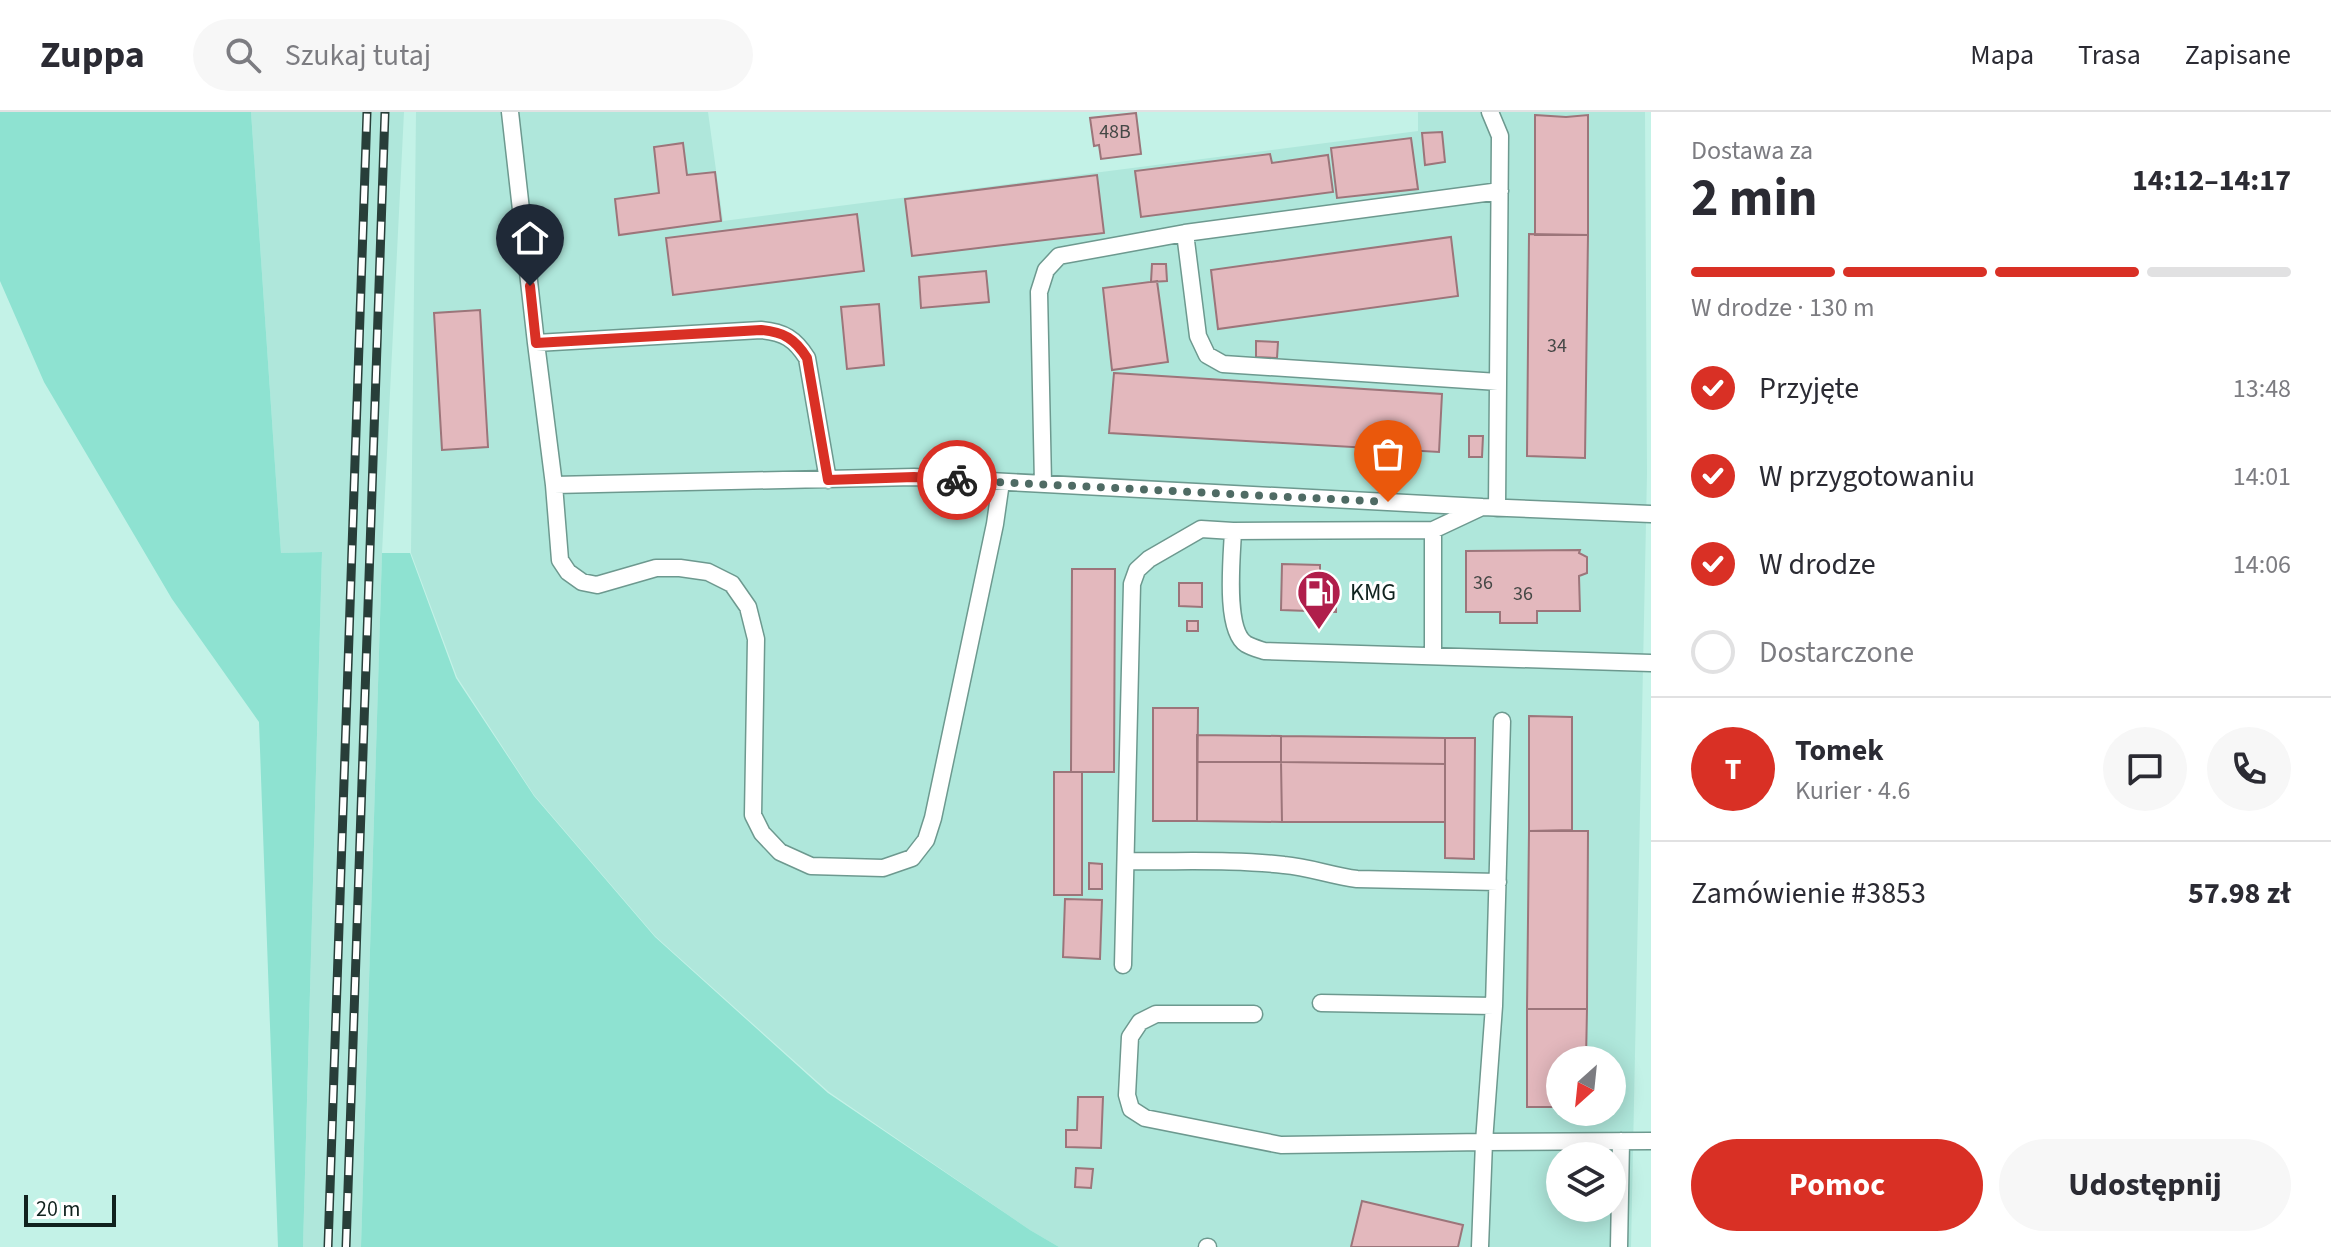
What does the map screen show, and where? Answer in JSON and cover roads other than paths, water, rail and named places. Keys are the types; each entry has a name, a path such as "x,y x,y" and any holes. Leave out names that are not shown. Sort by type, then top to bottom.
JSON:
{"lane":[{"path":"510,112 560,560 568,572 582,582 597,585 656,568 708,572 732,584 748,607 756,639 753,815 762,833 780,852 811,866 883,868 912,858 926,840 995,524 1001,482"},
{"path":"1490,112 1500,136 1498,382 1490,507"},
{"path":"1043,484 1039,292 1046,270 1059,256 1185,233 1500,191"},
{"path":"1185,233 1198,336 1207,355 1223,364 1498,382"},
{"path":"536,343 761,330 780,332 797,342 807,358 828,480"},
{"path":"554,485 914,477 1651,514"},
{"path":"1123,965 1132,584 1137,570 1149,559 1201,529 1433,530 1490,507"},
{"path":"1433,530 1433,656"},
{"path":"1233,531 1232,624 1243,643 1264,651 1651,663"},
{"path":"1480,1247 1494,1006 1502,721"},
{"path":"1127,861 1282,864 1357,879 1498,882"},
{"path":"1321,1003 1494,1006"},
{"path":"1254,1014 1156,1014 1140,1022 1130,1037 1127,1095 1131,1109 1145,1118 1281,1145 1651,1141"},
{"path":"1619,1247 1621,1141"}],"railway":[{"path":"328,1247 367,112"},
{"path":"346,1247 385,112"}],"place":[{"name":"KMG","path":"1319,631"}]}
